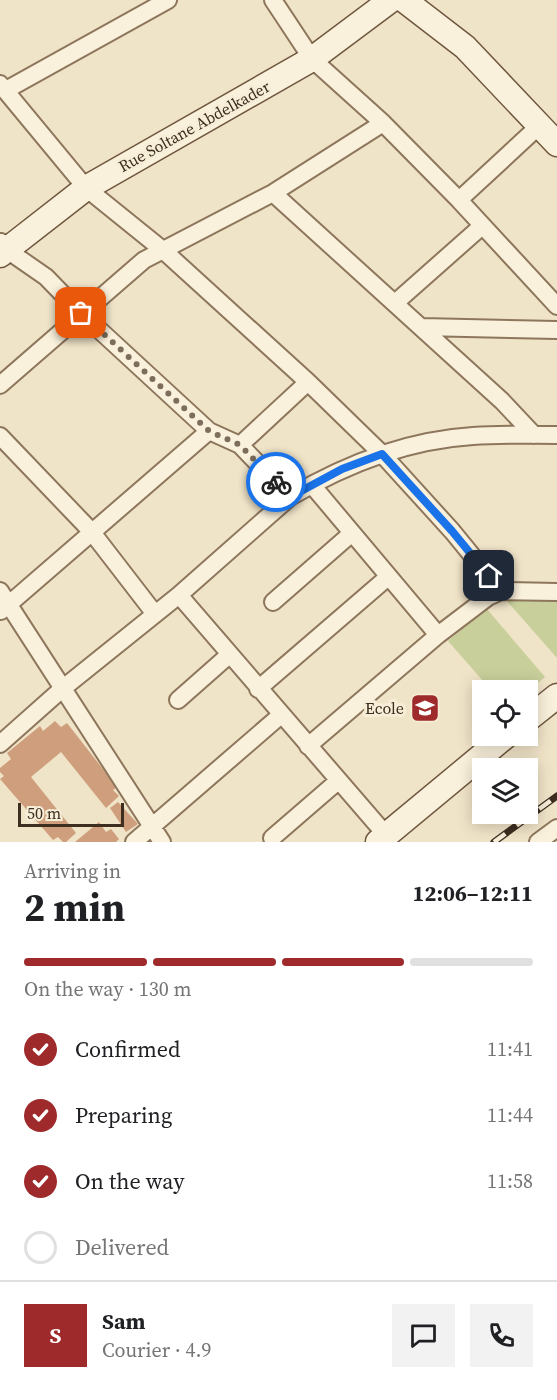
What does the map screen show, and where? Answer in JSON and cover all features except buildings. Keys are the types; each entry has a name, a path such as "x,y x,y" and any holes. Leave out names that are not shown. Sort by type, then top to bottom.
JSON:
{"main road":[{"name":"Rue Soltane Abdelkader","path":"2,249 86,188 312,59 391,0"},
{"path":"404,0 465,47 557,144"},
{"path":"538,710 557,696"},
{"path":"382,838 494,746"}],"street":[{"path":"168,0 3,87 86,188 164,250 308,382 382,454 452,531 501,591"},
{"path":"273,0 312,59 383,123 459,200 557,306"},
{"path":"0,385 136,266 273,193 383,123"},
{"path":"459,200 540,125"},
{"path":"273,193 502,401 534,435"},
{"path":"395,303 482,226"},
{"path":"2,249 46,277 81,313 209,431 240,445 290,497"},
{"path":"422,327 557,330"},
{"path":"240,445 308,382"},
{"path":"162,842 3,602 209,431"},
{"path":"0,744 62,689 179,595 290,497 342,469 382,454 425,442 473,436 557,435"},
{"path":"0,436 91,531 155,614"},
{"path":"312,485 438,635"},
{"path":"273,602 352,533"},
{"path":"258,689 388,577"},
{"path":"308,746 438,635 488,597 501,591 557,592"},
{"path":"179,595 338,781 382,838"},
{"path":"178,700 229,655"},
{"path":"134,842 282,715"},
{"path":"272,838 338,781"},
{"path":"538,842 557,828"}],"green space":[{"path":"557,600 557,658 507,601"},
{"path":"486,608 545,677 538,683 538,680 482,680 448,641"}],"railway":[{"path":"494,842 557,796"}],"way so far":[{"path":"81,313 209,431 240,445 276,482"}],"place":[{"name":"Ecole","path":"425,708"}],"route":[{"path":"276,482 290,497 342,469 382,454 452,531 489,576"}]}
